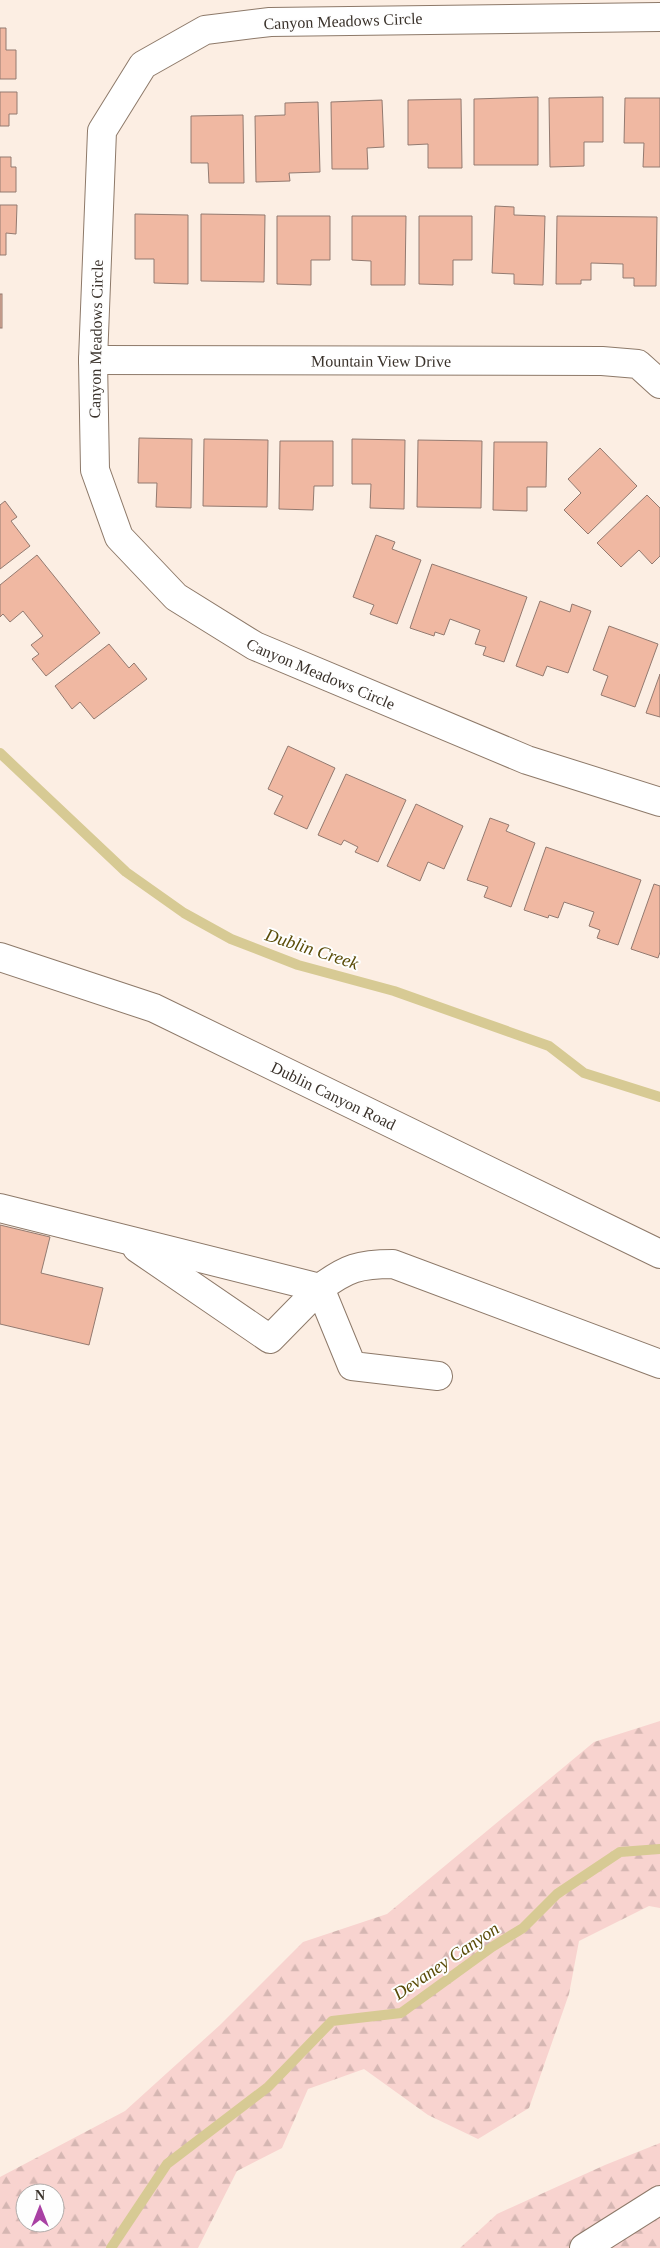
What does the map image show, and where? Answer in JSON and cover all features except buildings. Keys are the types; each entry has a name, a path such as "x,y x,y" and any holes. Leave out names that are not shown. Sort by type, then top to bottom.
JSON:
{"street":[{"name":"Canyon Meadows Circle","path":"660,17 270,22 205,30 143,65 102,132 93,360 95,470 119,537 176,597 264,650 527,760 660,802"},
{"name":"Mountain View Drive","path":"93,360 602,361 638,364 660,384"},
{"name":"Dublin Canyon Road","path":"0,957 154,1008 660,1254"},
{"path":"0,1208 320,1288"},
{"path":"123,1238 270,1339 320,1288 342,1272 367,1264 393,1264 419,1272 660,1364"},
{"path":"320,1288 352,1366 438,1376"},
{"path":"584,2248 660,2200"}],"green space":[{"path":"660,1721 660,1908 649,1906 579,1941 569,1994 529,2108 478,2139 428,2115 364,2069 308,2089 282,2148 237,2171 198,2248 0,2248 0,2177 125,2111 220,2025 303,1942 387,1914 594,1742"},
{"path":"660,2143 660,2248 460,2248 497,2214 605,2165"}],"waterway":[{"name":"Dublin Creek","path":"0,753 126,872 184,913 231,939 298,965 394,991 549,1046 584,1073 660,1097"},
{"name":"Devaney Canyon","path":"111,2248 167,2164 268,2087 332,2021 401,2013 492,1947 523,1928 557,1894 620,1852 660,1849"}]}
